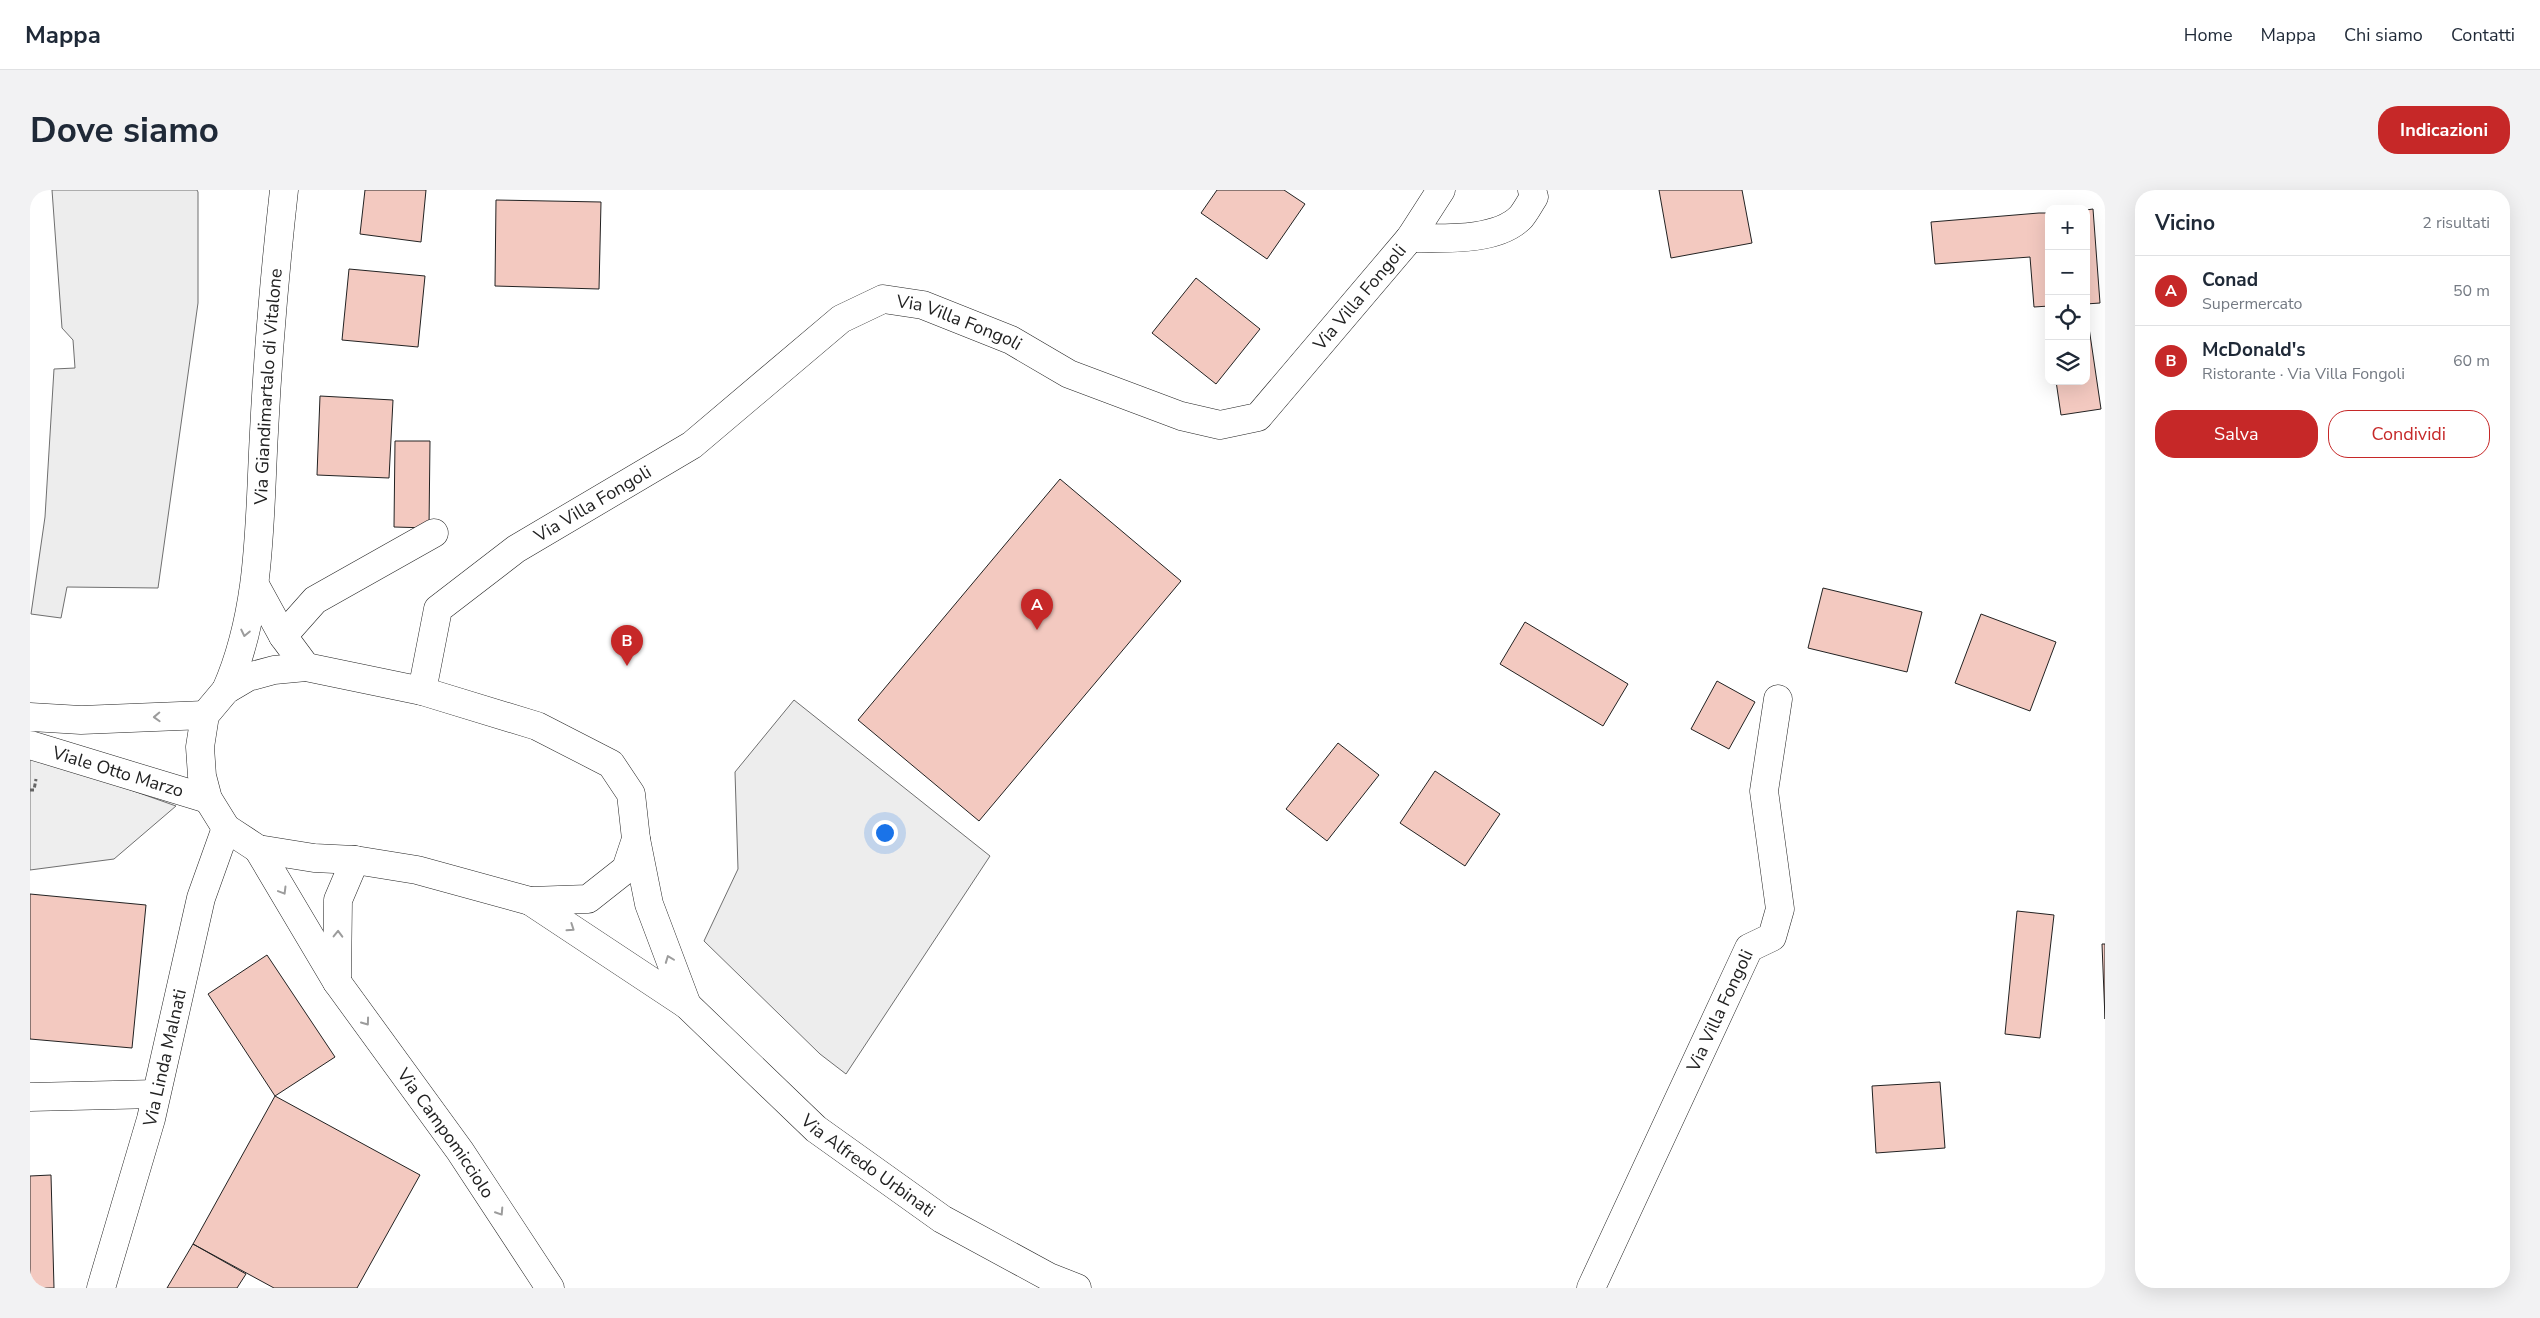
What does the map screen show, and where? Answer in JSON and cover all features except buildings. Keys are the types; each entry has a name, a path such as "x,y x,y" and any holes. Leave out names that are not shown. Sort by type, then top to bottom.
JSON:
{"main road":[{"name":"Via Giandimartalo di Vitalone","path":"226,690 240,658 255,585 271,304 284,190"},
{"name":"Via Villa Fongoli","path":"422,691 438,609 516,549 692,445 841,319 883,299 923,305 1011,340 1069,374 1181,416 1220,425 1258,417 1410,238 1441,190"},
{"name":"Via Villa Fongoli","path":"1410,238 1461,238 1495,232 1521,218 1534,197 1532,190"},
{"path":"283,636 315,600 434,533"},
{"path":"255,585 283,636 306,667"},
{"name":"Via Alfredo Urbinati","path":"226,690 248,677 274,670 306,667 422,691 537,726 611,764 631,794 636,839 649,904 687,1005"},
{"path":"226,690 205,715 200,747 202,776 208,799 226,828 258,849 314,858 356,860 417,870 530,901 588,899 626,869 636,839"},
{"name":"Via Villa Fongoli","path":"1591,1288 1749,948 1772,937 1780,909 1764,791 1778,699"},
{"name":"Viale Otto Marzo","path":"30,717 81,720 205,715"},
{"name":"Viale Otto Marzo","path":"30,745 208,799"},
{"name":"Via Linda Malnati","path":"101,1288 151,1119 201,898 226,828"},
{"name":"Via Campomicciolo","path":"258,849 337,982 460,1151 550,1288"},
{"path":"337,982 338,900 356,860"},
{"name":"Via Alfredo Urbinati","path":"530,901 687,1005 816,1129 942,1219 1049,1277 1077,1288"},
{"path":"30,1096 156,1094"}],"shaded area":[{"path":"52,190 197,190 198,192 198,303 158,588 67,587 61,618 31,614 45,517 54,369 75,368 73,340 62,328"},
{"path":"794,700 990,856 846,1074 820,1054 704,941 738,869 735,772"},
{"path":"30,758 80,772 176,806 114,859 30,870"}],"place":[{"name":"Conad","path":"1037,630"},
{"name":"McDonald's","path":"627,666"}]}
